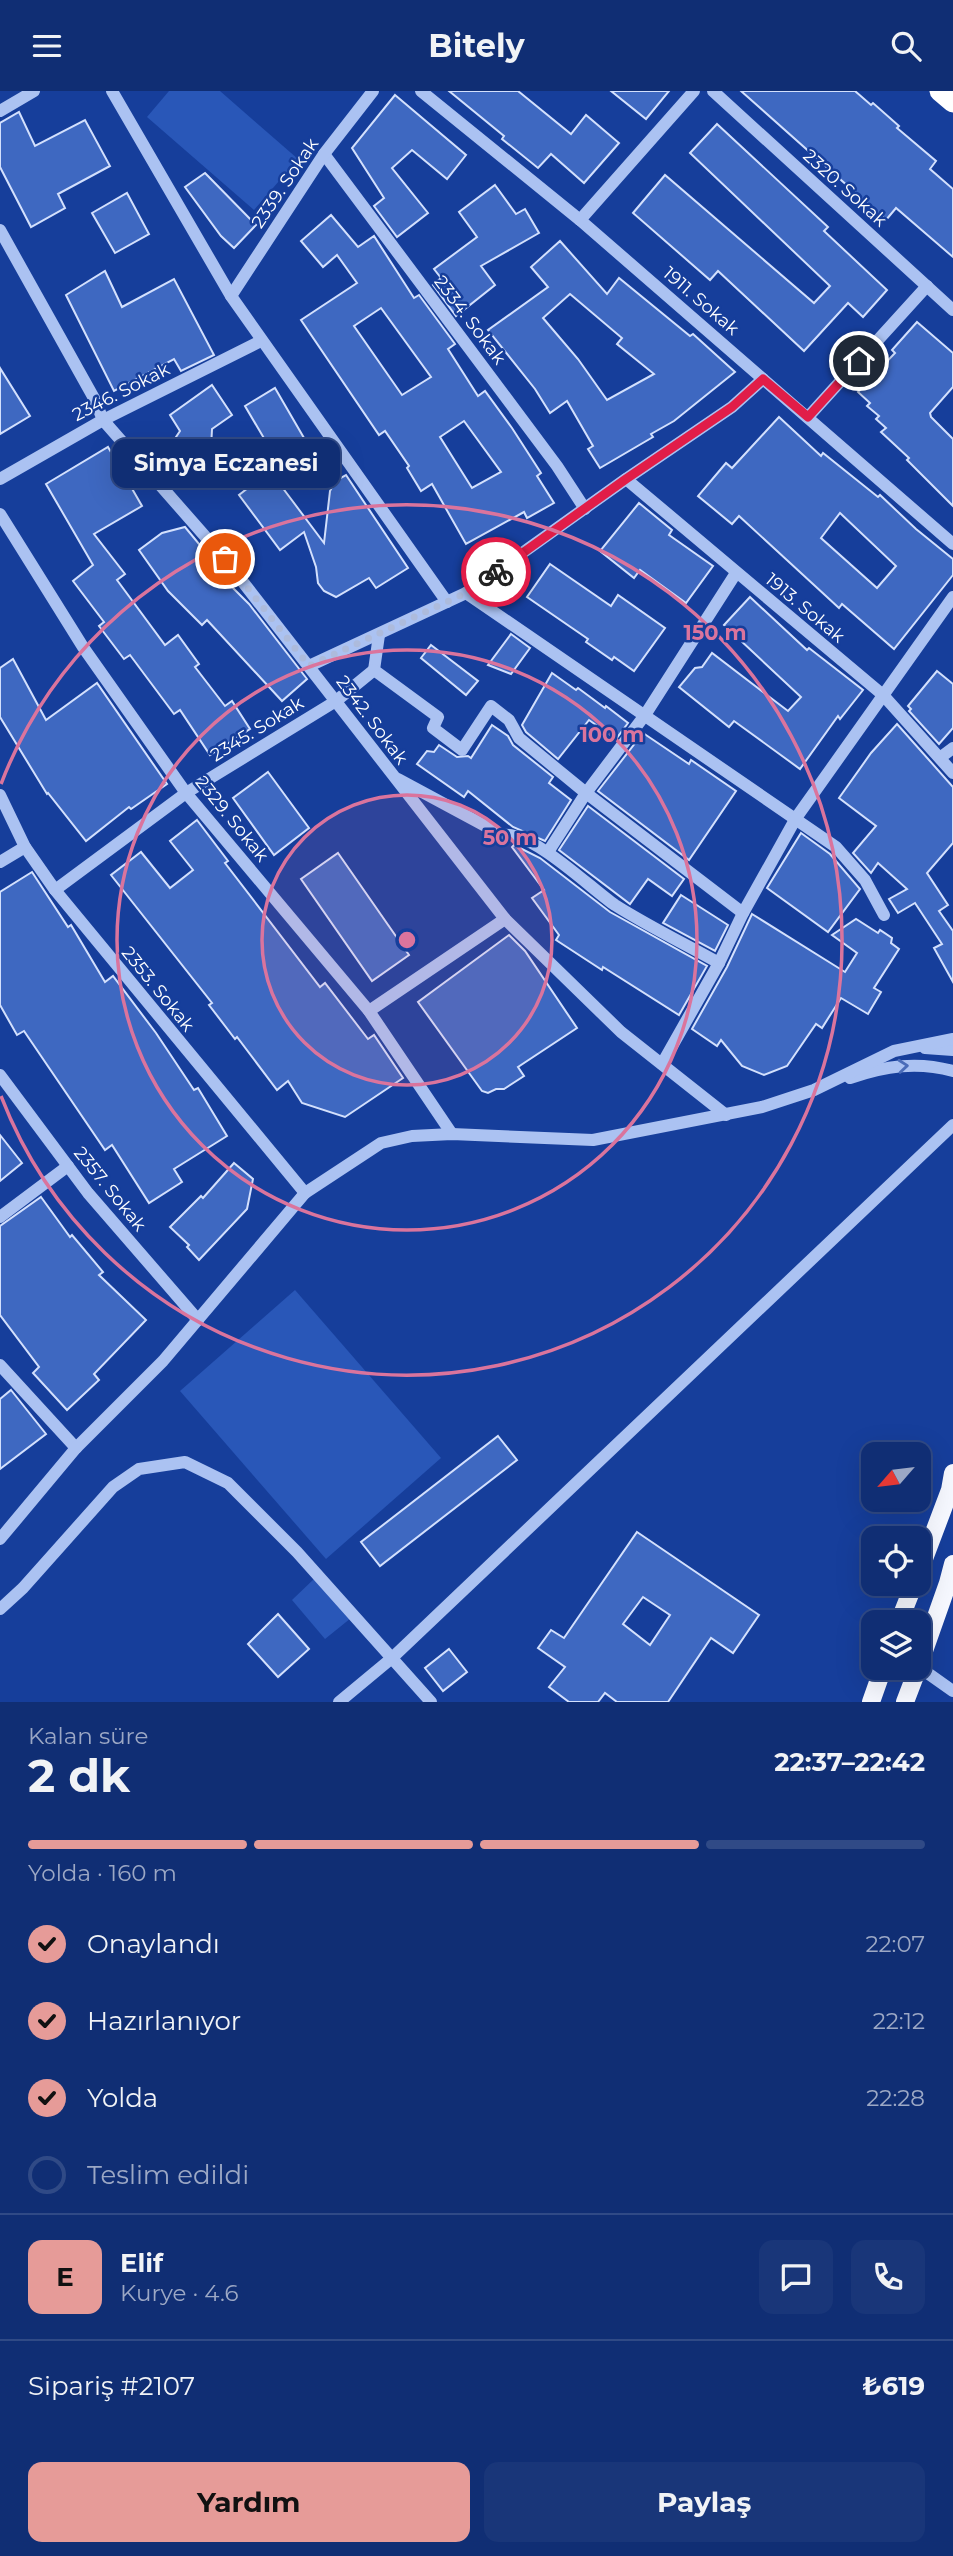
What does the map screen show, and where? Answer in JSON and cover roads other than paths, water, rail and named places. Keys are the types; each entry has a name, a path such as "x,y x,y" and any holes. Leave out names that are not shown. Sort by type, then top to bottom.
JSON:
{"highway":[{"path":"940,91 953,102"}],"main road":[{"path":"931,1540 950,1490 953,1473"},
{"path":"931,1631 953,1564"},
{"path":"871,1702 879,1680"},
{"path":"905,1702 913,1680"}],"street":[{"path":"0,111 34,91"},
{"path":"112,91 231,296 447,602"},
{"name":"2339. Sokak","path":"231,296 324,154 373,91"},
{"name":"1911. Sokak","path":"421,91 580,219 953,544"},
{"path":"580,219 694,91"},
{"name":"2320. Sokak","path":"713,91 953,310"},
{"name":"2334. Sokak","path":"324,154 557,466 585,509"},
{"name":"2342. Sokak","path":"0,230 95,400 103,420 225,559 505,919 621,1032 726,1115"},
{"path":"808,417 927,286"},
{"name":"2346. Sokak","path":"0,479 103,420 261,341"},
{"path":"309,666 466,593 732,407 763,379"},
{"name":"1913. Sokak","path":"626,479 883,695 953,773"},
{"name":"2329. Sokak","path":"0,514 83,647 186,793 369,1011 452,1134"},
{"path":"548,852 586,793 645,715 736,573"},
{"path":"466,593 796,818 843,855 865,880 884,915"},
{"path":"662,1064 796,818 953,597"},
{"path":"379,635 374,670 438,717 433,728 462,750 491,706 509,720 519,738 743,913"},
{"name":"2345. Sokak","path":"55,890 186,793 336,701 374,670"},
{"path":"941,757 953,748"},
{"path":"393,777 502,835 510,834 548,852 616,905 719,963"},
{"name":"2353. Sokak","path":"0,795 25,847 55,890 305,1193"},
{"path":"0,862 25,847"},
{"path":"369,1011 505,919"},
{"path":"814,1090 894,1051 953,1037"},
{"path":"894,1051 933,1048 953,1050"},
{"path":"0,1539 76,1448 163,1361 305,1193 381,1143 412,1136 452,1134 593,1140 762,1107 863,1073 901,1065 953,1071"},
{"name":"2357. Sokak","path":"0,1075 88,1193 198,1320"},
{"path":"339,1702 392,1658 953,1125"},
{"path":"0,1217 68,1166"},
{"path":"0,1365 76,1448"},
{"path":"0,1609 23,1588 114,1487 139,1469 185,1462 228,1483 297,1552 429,1701"},
{"path":"931,1676 953,1691"}],"place":[{"name":"Simya Eczanesi","path":"225,559"}]}
